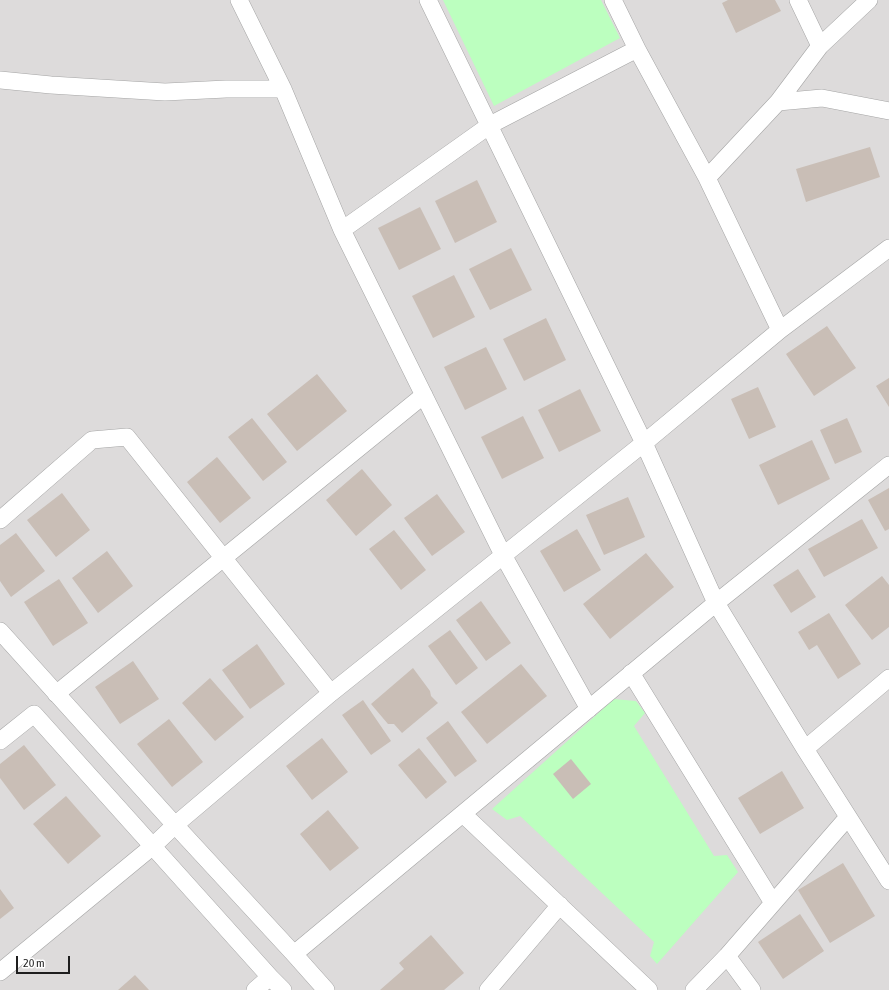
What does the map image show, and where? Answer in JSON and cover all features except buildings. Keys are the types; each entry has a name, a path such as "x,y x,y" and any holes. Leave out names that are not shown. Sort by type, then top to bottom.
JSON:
{"street":[{"path":"239,0 284,89 342,230 503,555 589,709"},
{"path":"428,0 644,443 716,603 805,749 889,881"},
{"path":"613,0 637,49 707,178 780,330"},
{"path":"798,0 820,46"},
{"path":"707,178 778,102 820,46 869,0"},
{"path":"342,230 490,125 637,49"},
{"path":"0,80 51,85 165,92 226,88 284,89"},
{"path":"778,102 822,98 889,111"},
{"path":"0,972 152,846 331,693 644,443 780,330 889,248"},
{"path":"56,694 424,395"},
{"path":"0,520 92,440 127,437 331,693"},
{"path":"294,954 716,603 889,465"},
{"path":"0,631 326,990"},
{"path":"631,673 773,903"},
{"path":"805,749 889,678"},
{"path":"0,741 34,714 283,990"},
{"path":"463,814 649,990"},
{"path":"694,990 726,956 848,817"},
{"path":"488,990 560,905"},
{"path":"726,956 752,990"},
{"path":"255,990 270,976"}],"shaded area":[{"path":"0,0 889,0 889,990 0,990"}],"green space":[{"path":"443,0 601,0 620,38 494,106"},
{"path":"614,699 636,701 645,713 634,726 714,856 727,855 738,872 657,964 650,956 654,942 520,816 507,820 492,809"}]}
